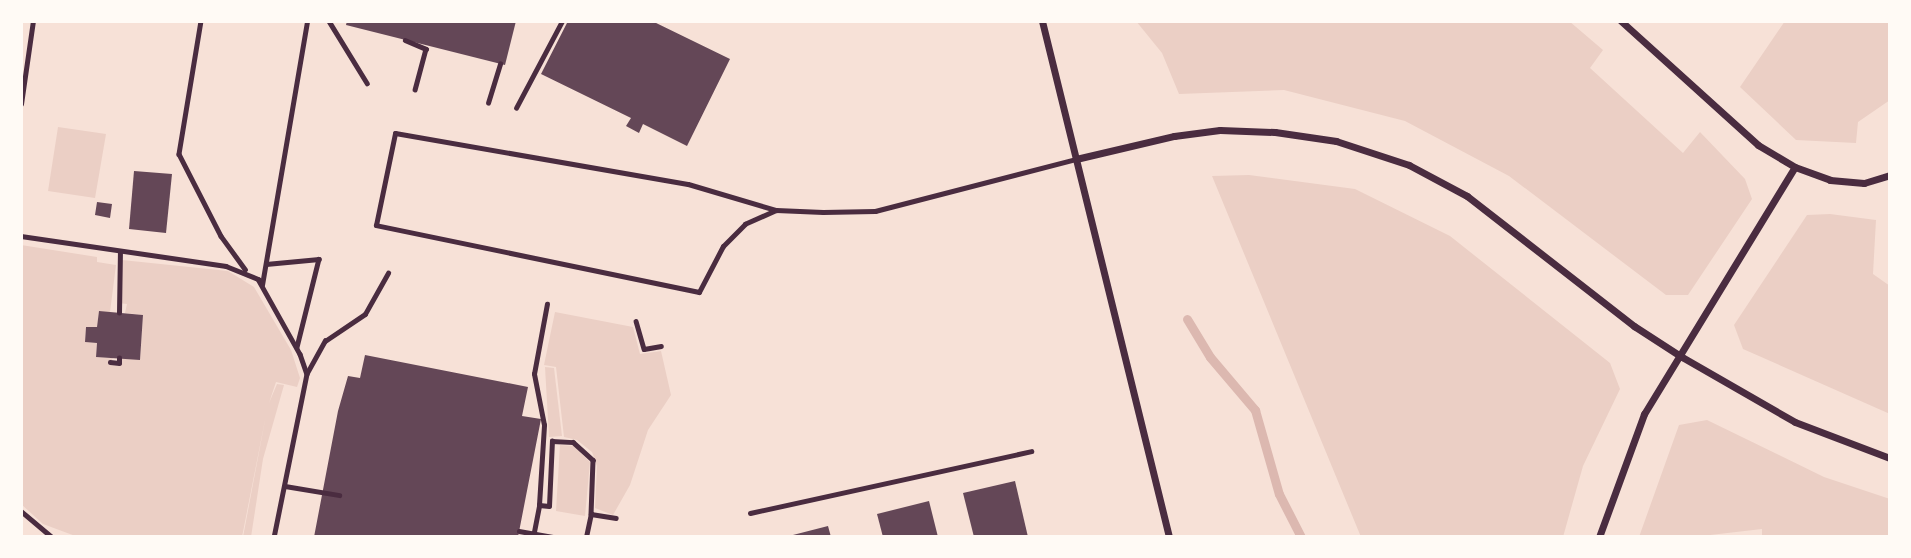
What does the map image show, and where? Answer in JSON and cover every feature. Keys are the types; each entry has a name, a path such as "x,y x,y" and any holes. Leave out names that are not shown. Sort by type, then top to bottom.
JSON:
{"street":[{"path":"1042,21 1169,537"},
{"path":"1621,21 1758,145 1795,167 1830,180 1864,183 1890,175"},
{"path":"1076,159 1220,130 1275,132 1336,141 1396,161 1467,196 1634,326 1682,358 1795,422 1890,458"},
{"path":"1599,537 1644,414 1682,358 1795,167"}],"lane":[{"path":"776,210 745,224 723,246 699,292 376,225 395,133 688,184 776,210 875,211 1076,159"},
{"path":"750,513 1031,451"}],"path":[{"path":"21,104 33,21"},
{"path":"201,21 179,154 221,236 247,271 262,285 297,348 307,374"},
{"path":"262,285 307,21"},
{"path":"329,21 367,83"},
{"path":"516,108 562,21"},
{"path":"405,40 426,49 415,90"},
{"path":"21,54 28,55"},
{"path":"488,103 500,64"},
{"path":"21,236 247,271"},
{"path":"119,313 120,251"},
{"path":"265,264 319,259 297,348"},
{"path":"274,537 307,374 325,341 365,314 388,273"},
{"path":"533,535 539,505 544,425 534,374 547,304"},
{"path":"636,321 644,349 661,346"},
{"path":"110,362 119,363 119,358"},
{"path":"539,505 550,506 552,442 573,442 593,460 591,514 586,537"},
{"path":"285,486 339,495"},
{"path":"21,511 52,537"},
{"path":"591,514 616,519"},
{"path":"519,531 552,537"}],"shaded area":[{"path":"1136,21 1569,21 1603,50 1590,68 1683,153 1700,132 1745,179 1752,199 1688,295 1666,295 1509,176 1405,121 1284,90 1179,94 1162,53"},
{"path":"1785,21 1890,21 1890,100 1858,122 1856,143 1796,140 1740,87"},
{"path":"58,127 106,134 95,198 48,191"},
{"path":"1249,175 1355,189 1450,236 1610,363 1620,389 1583,466 1563,537 1361,537 1212,176"},
{"path":"1830,214 1876,220 1873,274 1890,286 1890,414 1743,349 1734,325 1807,215"},
{"path":"21,245 97,257 97,262 116,265 110,312 99,312 97,327 86,327 85,342 97,343 96,357 113,358 108,365 121,366 121,358 140,359 143,315 125,313 127,304 118,303 122,260 228,271 254,287 291,350 300,378 297,387 276,382 269,403 277,384 284,385 263,459 251,537 243,537 266,415 242,537 78,537 43,524 21,504"},
{"path":"555,312 633,327 640,354 661,351 671,395 648,430 630,485 613,515 595,508 597,466 592,452 577,440 564,437 556,367 544,365"},
{"path":"545,367 554,368 562,436 549,437"},
{"path":"1707,420 1824,477 1890,499 1890,537 1762,537 1762,529 1693,537 1639,537 1679,425"},
{"path":"560,445 574,446 590,462 585,516 556,511"}],"building":[{"path":"347,21 516,21 505,65 346,25"},
{"path":"568,21 652,21 730,59 687,146 643,124 639,133 626,126 631,118 541,74"},
{"path":"134,171 172,174 166,233 129,229"},
{"path":"97,202 112,204 110,218 95,215"},
{"path":"99,311 143,315 140,360 96,357 97,343 85,342 86,327 97,327"},
{"path":"365,355 528,387 522,416 541,419 518,537 314,537 338,411 348,376 360,378"},
{"path":"1015,481 1028,537 974,537 963,493"},
{"path":"929,501 938,537 883,537 877,514"},
{"path":"828,526 831,537 789,537 789,536"}],"waterway":[{"path":"1187,319 1210,357 1255,410 1279,494 1301,537"}]}
